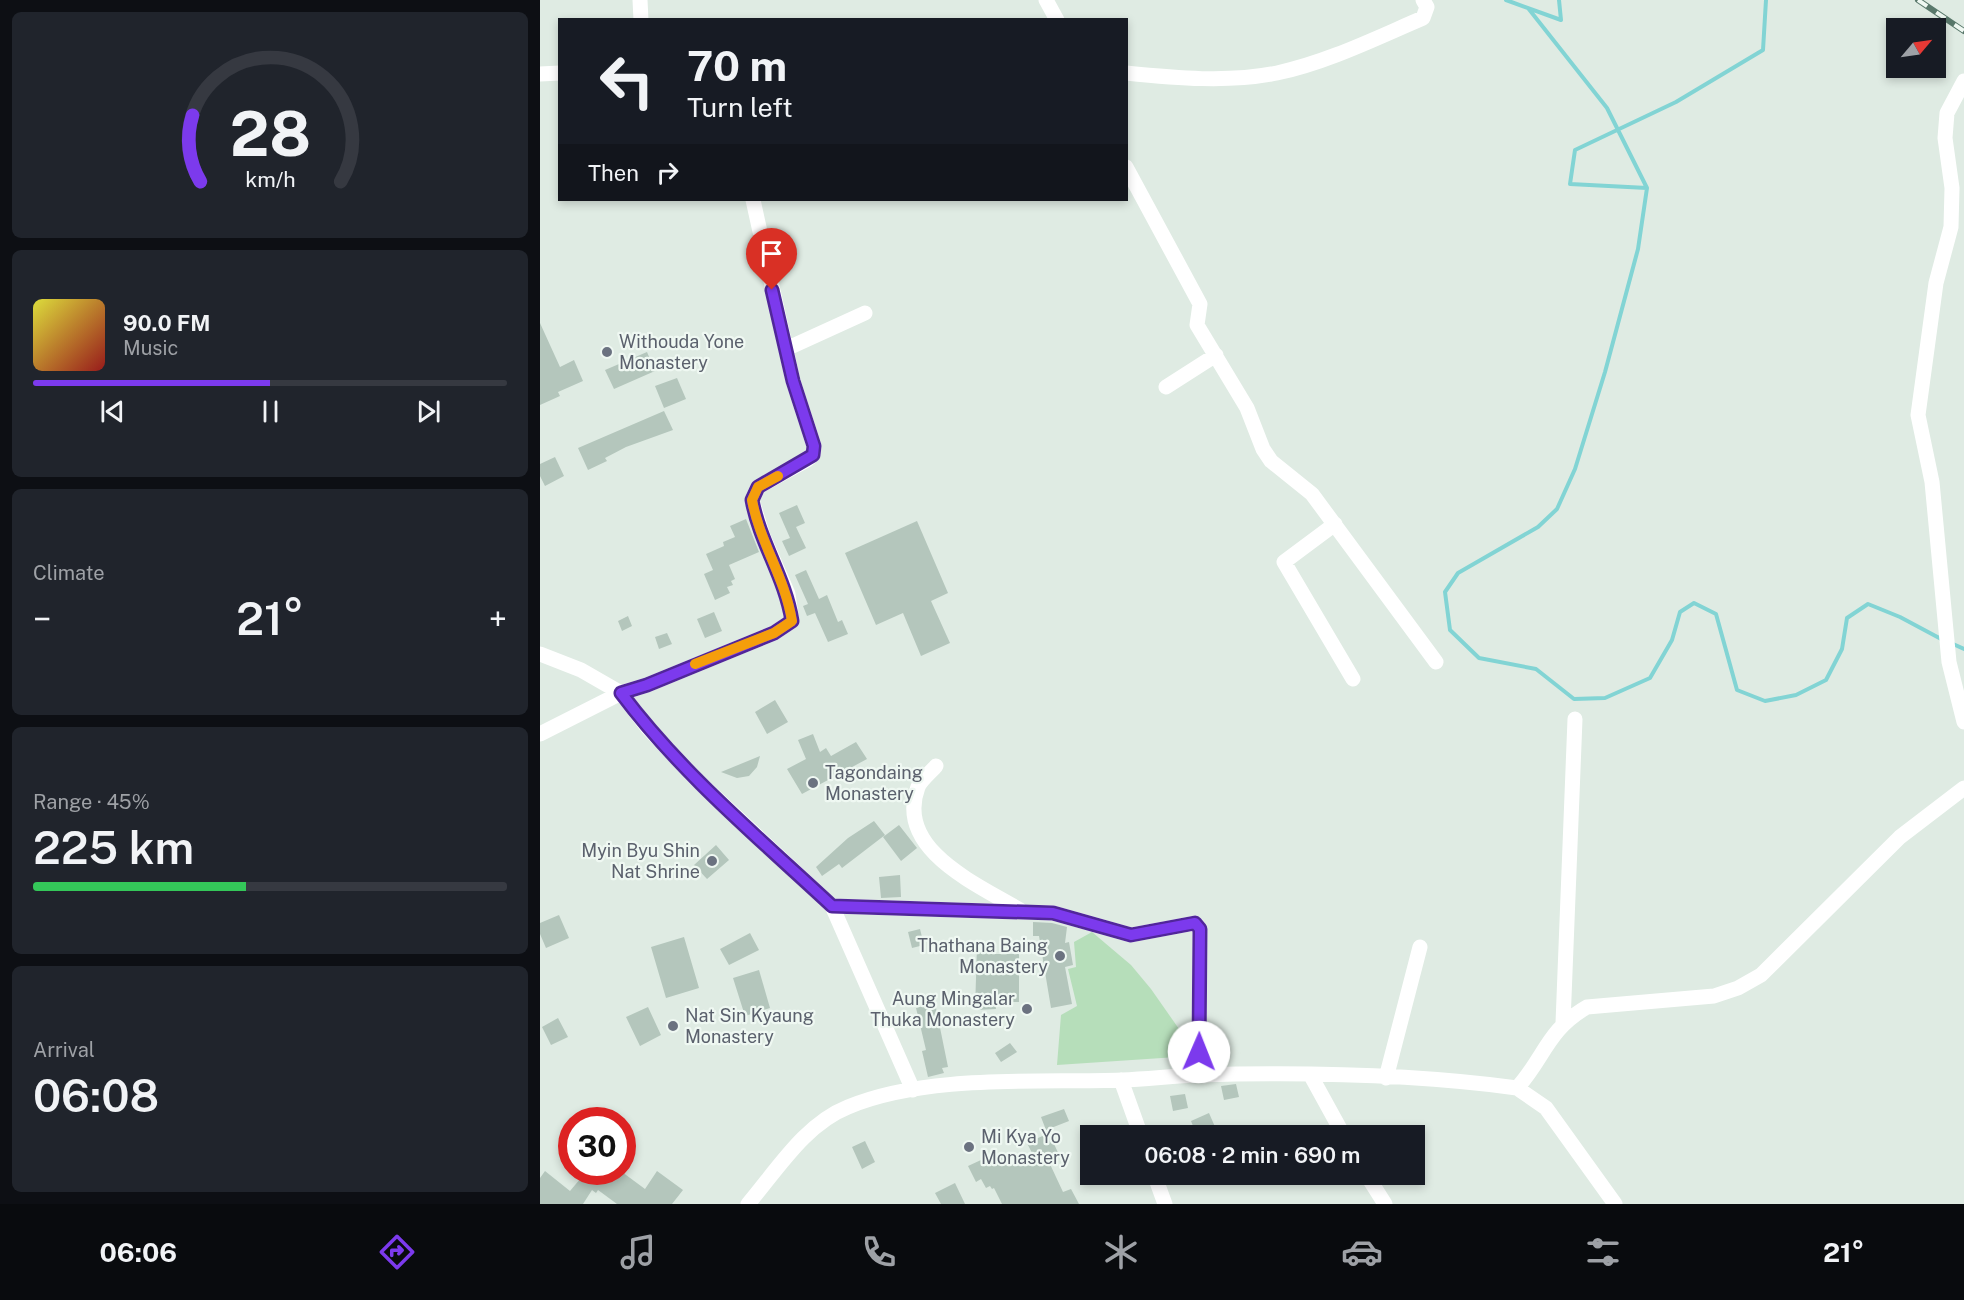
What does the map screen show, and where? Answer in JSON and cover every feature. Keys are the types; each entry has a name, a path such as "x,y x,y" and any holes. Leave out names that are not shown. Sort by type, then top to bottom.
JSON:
{"street":[{"path":"640,0 641,18"},
{"path":"1046,0 1056,18"},
{"path":"1128,73 1216,78 1276,73 1330,57 1423,18 1427,7 1423,0"},
{"path":"540,74 558,73"},
{"path":"1964,81 1947,113 1946,138 1952,188 1951,226 1936,283 1918,415 1932,482 1948,651 1964,722"},
{"path":"1128,171 1200,304 1197,325 1247,408 1270,461 1312,494 1436,662"},
{"path":"540,734 621,693 647,685 774,633 792,621 788,594 763,536 752,500 758,487 813,455 814,446 786,349 753,201"},
{"path":"786,349 866,313"},
{"path":"1166,387 1216,355"},
{"path":"1335,524 1284,562 1353,679"},
{"path":"540,654 581,670 621,693 647,727 697,780 832,906 913,1090"},
{"path":"1563,1023 1575,719"},
{"path":"936,766 918,786 915,822 922,838 935,857 1023,912"},
{"path":"1517,1088 1563,1023 1587,1006 1714,996 1738,988 1761,975 1900,837 1964,788"},
{"path":"832,906 1053,913 1131,935 1191,924 1199,926 1198,1075"},
{"path":"1386,1078 1420,947"},
{"path":"748,1204 816,1125 848,1106 913,1090 1024,1079 1121,1080 1198,1075 1386,1078 1517,1088 1546,1108 1615,1204"},
{"path":"1311,1076 1338,1125"},
{"path":"1121,1080 1137,1125"},
{"path":"1158,1185 1165,1204"},
{"path":"1373,1185 1385,1204"}],"green space":[{"path":"1092,932 1131,965 1179,1029 1177,1057 1057,1065 1061,1015 1077,1006 1068,969 1076,967 1074,942"}],"building":[{"path":"540,323 560,367 574,360 583,381 558,392 560,396 540,405"},
{"path":"647,352 655,371 614,389 605,370"},
{"path":"677,378 686,399 664,408 655,386"},
{"path":"664,411 673,430 626,447 605,458 607,461 588,470 578,448"},
{"path":"555,457 564,476 545,486 540,476 540,464"},
{"path":"797,505 805,523 796,527 806,548 789,556 782,541 790,538 779,513"},
{"path":"746,519 759,552 729,565 735,579 731,581 733,585 727,587 730,593 715,600 704,574 713,570 706,554 724,546 723,542 735,537 730,526"},
{"path":"917,521 948,593 931,601 950,643 921,656 903,613 876,625 845,553"},
{"path":"806,570 819,599 827,595 838,622 842,620 848,634 828,642 815,613 807,616 803,606 808,604 795,575"},
{"path":"714,612 722,631 705,638 697,619"},
{"path":"628,616 632,626 622,631 618,621"},
{"path":"667,633 672,644 659,649 655,637"},
{"path":"775,700 788,722 767,734 755,712"},
{"path":"813,734 820,752 826,748 831,756 856,742 867,759 802,794 787,769 806,759 798,740"},
{"path":"760,756 757,767 749,776 737,778 721,772"},
{"path":"874,821 885,835 842,868 839,864 822,876 816,867 848,838"},
{"path":"899,825 917,848 901,861 883,837"},
{"path":"716,845 729,860 707,879 694,865"},
{"path":"900,875 901,897 881,898 879,877"},
{"path":"559,915 569,938 546,948 540,934 540,923"},
{"path":"1033,922 1067,927 1065,943 1069,942 1073,965 1065,967 1072,1004 1051,1008 1039,936 1033,936"},
{"path":"920,929 924,945 912,948 908,932"},
{"path":"750,933 759,950 729,965 720,949"},
{"path":"684,937 699,988 666,998 651,947"},
{"path":"977,946 995,946 995,954 1019,954 1019,1002 995,1002 996,1009 975,1010"},
{"path":"759,970 770,1008 745,1016 733,978"},
{"path":"935,1003 948,1067 942,1068 944,1073 928,1077 922,1051 926,1050 916,1008"},
{"path":"648,1007 661,1035 640,1046 626,1017"},
{"path":"558,1018 568,1037 551,1045 542,1027"},
{"path":"1010,1043 1017,1052 1001,1062 995,1053"},
{"path":"1236,1084 1239,1097 1224,1100 1221,1086"},
{"path":"1185,1094 1188,1108 1173,1111 1170,1096"},
{"path":"1064,1109 1069,1121 1046,1130 1041,1117"},
{"path":"1209,1113 1214,1125 1193,1125 1191,1121"},
{"path":"1049,1133 1060,1157 1049,1162 1063,1192 1071,1189 1079,1204 1002,1204 994,1188 990,1186 986,1188 981,1179 976,1182 968,1166 994,1154 996,1159 1003,1156 1007,1164 1032,1153 1027,1143"},
{"path":"865,1141 875,1162 862,1169 852,1147"},
{"path":"545,1171 558,1181 558,1185 562,1185 570,1191 575,1185 636,1185 636,1182 645,1189 657,1171 683,1190 672,1204 617,1204 598,1190 596,1193 592,1190 583,1204 540,1204 540,1178"},
{"path":"955,1183 965,1204 941,1204 935,1193"}],"waterway":[{"path":"1506,0 1561,20 1559,0"},
{"path":"1647,188 1570,184 1575,150 1676,102 1763,50 1766,0"},
{"path":"1528,8 1607,108 1647,188 1638,249 1605,372 1575,469 1557,509 1538,527 1458,573 1445,592 1450,630 1479,658 1536,669 1574,699 1605,698 1650,678 1672,640 1680,612 1694,603 1716,614 1737,690 1765,701 1796,695 1826,680 1842,649 1847,618 1868,604 1900,617 1943,640"},
{"path":"1953,644 1964,649"}],"railway":[{"path":"1918,0 1964,31"}],"slow traffic":[{"path":"695,664 774,633 792,621 788,594 754,514 752,500 758,487 778,476"}],"place":[{"name":"Withouda Yone Monastery","path":"607,352"},
{"name":"Tagondaing Monastery","path":"813,783"},
{"name":"Myin Byu Shin Nat Shrine","path":"712,861"},
{"name":"Thathana Baing Monastery","path":"1060,956"},
{"name":"Aung Mingalar Thuka Monastery","path":"1027,1009"},
{"name":"Nat Sin Kyaung Monastery","path":"673,1026"},
{"name":"Mi Kya Yo Monastery","path":"969,1147"}],"route":[{"path":"772,290 793,381 814,446 813,455 758,487 752,500 754,514 788,594 792,621 774,633 669,674 647,685 621,693 647,727 697,780 832,906 861,909 1053,913 1082,920 1109,931 1131,935 1165,931 1195,923 1200,929 1199,1052"}]}
